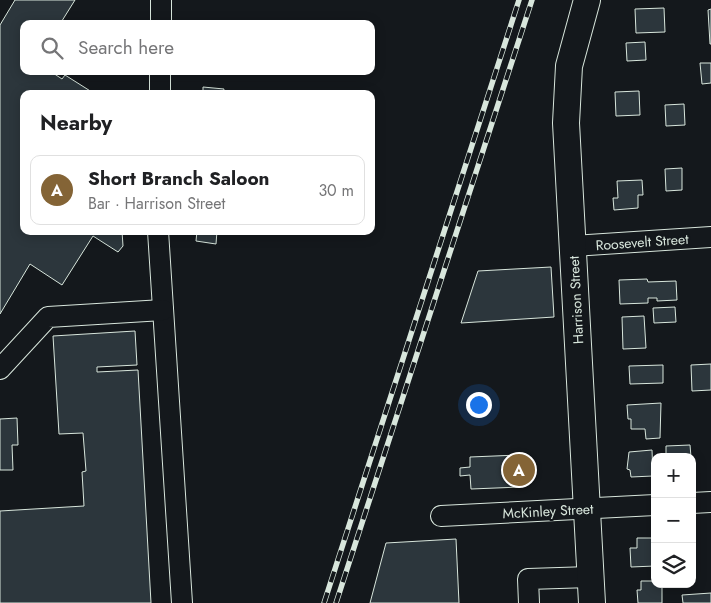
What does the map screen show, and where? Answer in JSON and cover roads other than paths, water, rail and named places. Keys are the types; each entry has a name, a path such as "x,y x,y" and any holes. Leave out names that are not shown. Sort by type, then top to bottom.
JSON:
{"main road":[{"name":"Harrison Street","path":"587,0 575,38 566,95 592,603"}],"street":[{"path":"161,20 162,0"},
{"path":"160,75 160,90"},
{"path":"158,235 182,603"},
{"name":"Roosevelt Street","path":"573,246 711,238"},
{"path":"0,369 48,317 163,310"},
{"path":"696,503 711,502"},
{"name":"McKinley Street","path":"440,516 651,505"},
{"path":"529,603 528,579 590,577"}],"railway":[{"path":"324,603 519,0"},
{"path":"336,603 532,0"}],"place":[{"name":"Short Branch Saloon","path":"519,470"}]}
